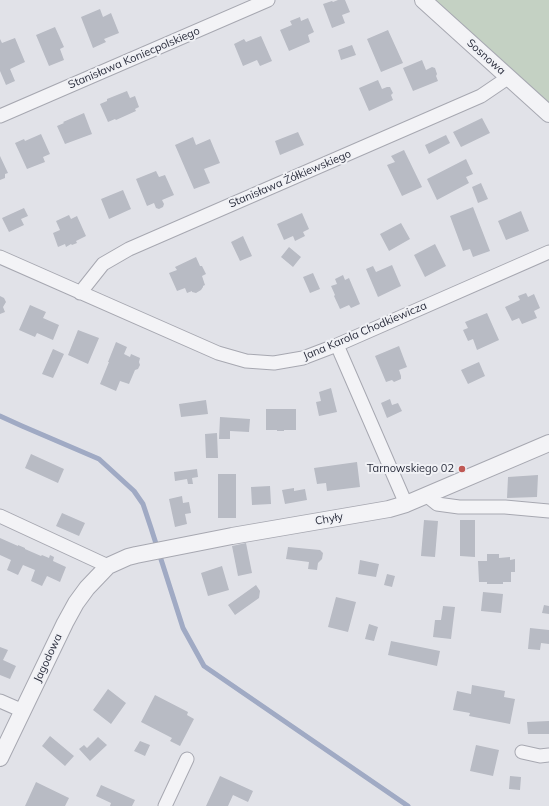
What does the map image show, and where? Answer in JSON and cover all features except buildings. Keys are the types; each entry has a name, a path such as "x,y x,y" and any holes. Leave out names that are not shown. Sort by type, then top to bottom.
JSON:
{"street":[{"name":"Stanisława Koniecpolskiego","path":"0,116 268,0"},
{"name":"Sosnowa","path":"423,0 549,114"},
{"name":"Stanisława Żółkiewskiego","path":"80,293 103,264 129,249 481,96 508,77"},
{"name":"Jana Karola Chodkiewicza","path":"0,257 218,353 246,361 274,363 303,358 337,345 549,252"},
{"path":"337,345 406,504"},
{"name":"Chyły","path":"108,566 136,555 232,536 389,509 427,496 549,443"},
{"path":"427,496 437,504 459,507 505,507 549,511"},
{"path":"0,516 108,566"},
{"name":"Jagodowa","path":"0,758 53,646 76,603 87,588 108,566"},
{"path":"0,701 23,711"},
{"path":"522,752 540,756 549,755"},
{"path":"164,806 187,759"}],"green space":[{"path":"435,0 549,0 549,104"}],"waterway":[{"path":"0,416 99,459 134,491 143,504 183,628 204,666 408,806"}],"place":[{"name":"Tarnowskiego 02","path":"462,469"}]}
